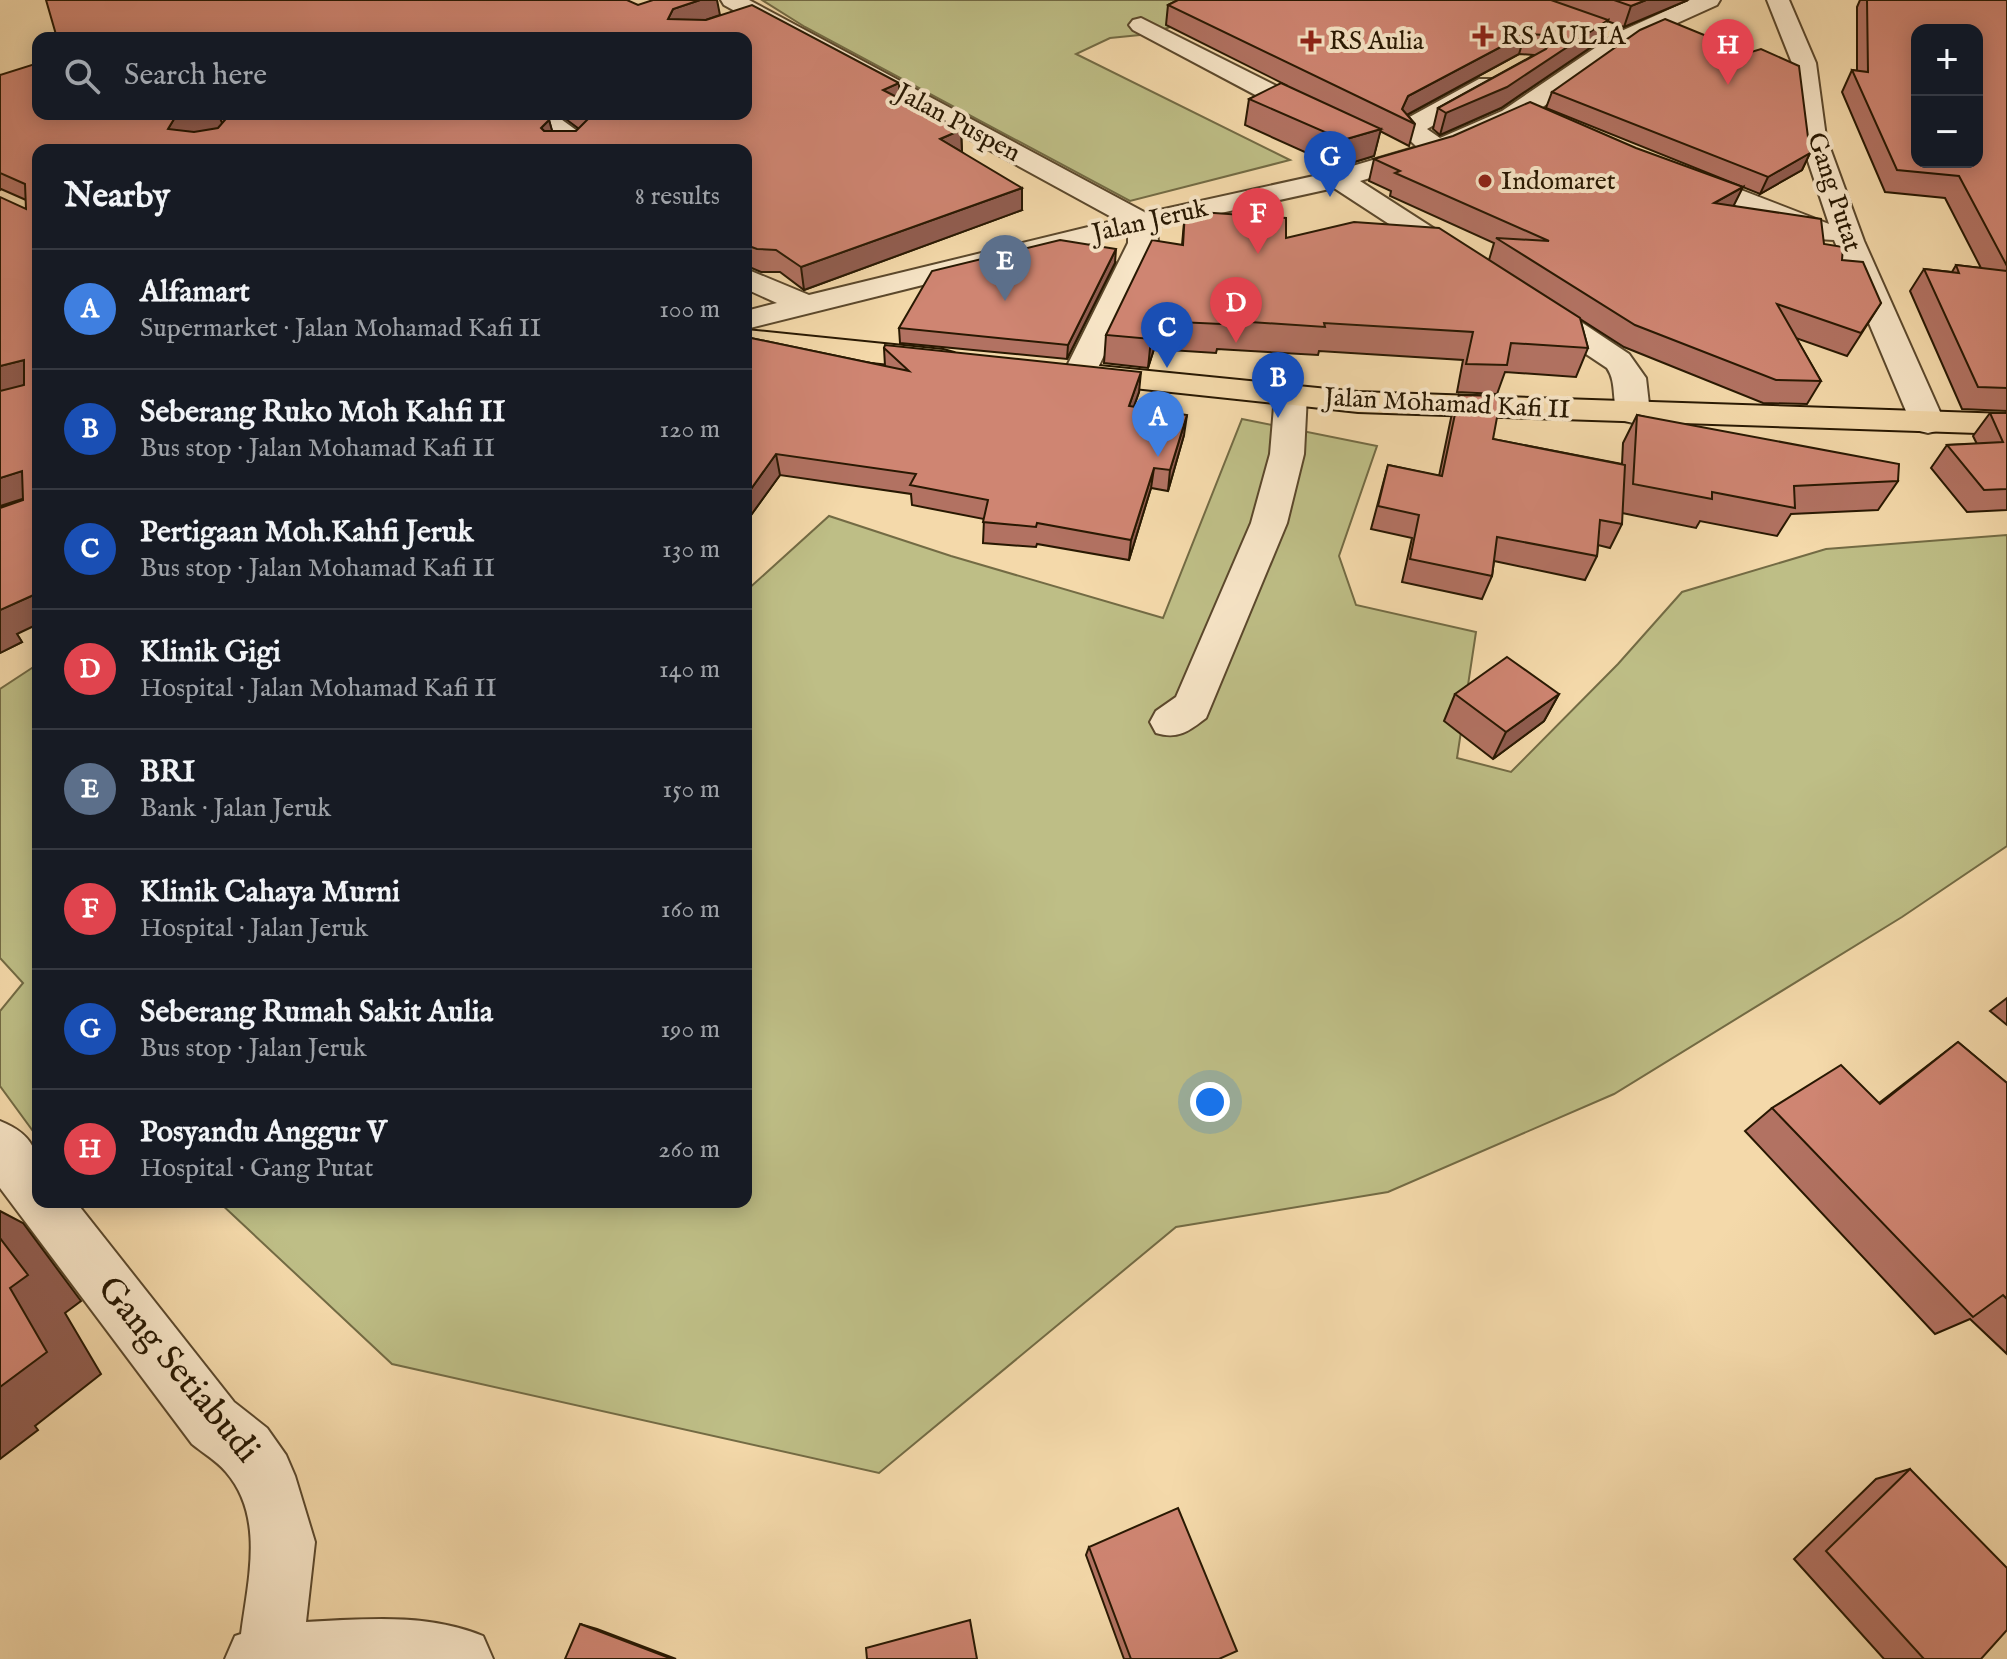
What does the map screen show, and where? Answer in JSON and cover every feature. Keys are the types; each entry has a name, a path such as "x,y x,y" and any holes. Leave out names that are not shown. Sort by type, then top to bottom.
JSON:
{"main road":[{"path":"752,340 968,363"},
{"name":"Jalan Mohamad Kafi II","path":"1063,372 1358,402 2007,424"}],"street":[{"name":"Jalan Jeruk","path":"752,318 1142,222 1338,179 1437,149 1535,110 1625,38 1709,0"},
{"name":"Gang Putat","path":"1778,0 1804,63 1813,137 1849,241 1928,423"},
{"name":"Jalan Puspen","path":"730,12 755,14 1142,222"},
{"path":"1141,25 1335,125"},
{"path":"1598,29 1625,38"},
{"path":"1437,149 1413,131 1413,126 1499,78 1535,110"},
{"path":"545,120 578,141 573,144"},
{"path":"1378,145 1407,158"},
{"path":"1653,166 1849,241"},
{"path":"1338,179 1618,361 1630,378 1633,413"},
{"path":"1063,372 1143,243 1142,222"},
{"path":"752,281 806,305"},
{"path":"1171,722 1192,707 1269,523 1287,454 1291,395"},
{"path":"0,1146 32,1187"},
{"name":"Gang Setiabudi","path":"48,1208 213,1423 246,1449 265,1476 284,1542 269,1638"},
{"path":"269,1638 451,1655 460,1659"}],"green space":[{"path":"762,0 1248,0 1150,34 1110,38 1076,54 1290,160 1130,201 805,27"},
{"path":"1242,419 1377,446 1339,556 1356,605 1476,632 1457,758 1511,772 1618,664 1682,592 1826,549 2007,535 2007,846 1902,917 1614,1094 1388,1192 1176,1227 879,1473 392,1364 225,1208 752,1208 752,586 829,516 951,556 1163,618"},
{"path":"32,668 32,1130 0,1086 0,1011 23,983 0,958 0,689"}],"building":[{"path":"46,0 627,0 638,5 653,0 700,0 673,9 668,19 706,20 752,5 899,83 883,90 961,130 940,139 1022,188 801,267 776,250 752,247 752,144 32,144 32,596 0,610 0,508 23,500 22,471 0,478 0,391 24,385 24,360 0,366 0,197 26,209 25,184 0,173 0,75 32,65 32,120 173,120 168,129 194,132 218,128 225,120 549,120 541,128 544,131 576,131 587,120 752,120 752,32 55,32"},
{"path":"1178,0 1551,0 1608,20 1507,87 1446,113 1438,108 1546,49 1550,43 1547,35 1525,34 1408,96 1402,109 1415,124 1168,5"},
{"path":"1614,0 1646,0 1631,6"},
{"path":"1867,0 2007,0 2007,266 1959,176 1897,170 1852,70 1868,72"},
{"path":"1665,19 1748,53 1761,49 1799,66 1810,153 1768,177 1552,92 1640,30"},
{"path":"1281,83 1381,129 1343,140 1249,99"},
{"path":"1530,102 1636,148 1743,187 1714,203 1821,219 1824,244 1843,247 1842,260 1863,262 1881,303 1861,333 1777,304 1821,381 1776,380 1635,325 1496,238 1549,241 1395,173 1400,171 1374,159 1453,136"},
{"path":"1185,211 1286,218 1286,238 1354,222 1439,228 1580,318 1588,348 1511,343 1507,365 1466,364 1473,332 1221,320 1221,324 1157,321 1151,339 1106,335 1152,240 1183,245"},
{"path":"1060,240 1116,249 1068,345 899,328 932,271"},
{"path":"1956,265 2007,271 2007,388 1978,387 1924,269 1959,273"},
{"path":"752,338 909,371 884,348 885,345 1141,372 1129,406 1187,415 1170,470 1154,468 1131,540 1037,523 1036,527 983,522 988,500 910,485 916,474 776,454 752,488"},
{"path":"1459,395 1501,396 1493,439 1625,465 1622,524 1600,520 1597,556 1497,537 1492,576 1410,559 1419,515 1378,506 1388,465 1442,476"},
{"path":"1990,413 2007,413 2007,489 1984,490 1947,445 2003,442"},
{"path":"1637,415 1899,464 1898,481 1794,486 1795,508 1712,492 1712,499 1633,484"},
{"path":"1507,657 1559,694 1506,732 1455,694"},
{"path":"1958,1042 2007,1083 2007,1299 2003,1295 1973,1317 1772,1108 1841,1065 1880,1104"},
{"path":"0,1238 28,1275 10,1288 47,1352 0,1387"},
{"path":"1910,1469 2007,1568 2007,1630 1981,1659 1924,1659 1826,1551"},
{"path":"1178,1508 1237,1651 1219,1659 1131,1659 1089,1547"},
{"path":"970,1620 977,1659 867,1659 866,1648"},
{"path":"580,1624 672,1659 565,1659"}],"place":[{"name":"RS AULIA","path":"1483,36"},
{"name":"RS Aulia","path":"1311,41"},
{"name":"Posyandu Anggur V","path":"1728,85"},
{"name":"Indomaret","path":"1485,181"},
{"name":"Seberang Rumah Sakit Aulia","path":"1330,197"},
{"name":"Klinik Cahaya Murni","path":"1258,254"},
{"name":"BRI","path":"1005,301"},
{"name":"Klinik Gigi","path":"1236,343"},
{"name":"Pertigaan Moh.Kahfi Jeruk","path":"1167,368"},
{"name":"Seberang Ruko Moh Kahfi II","path":"1278,418"},
{"name":"Alfamart","path":"1158,457"}]}
